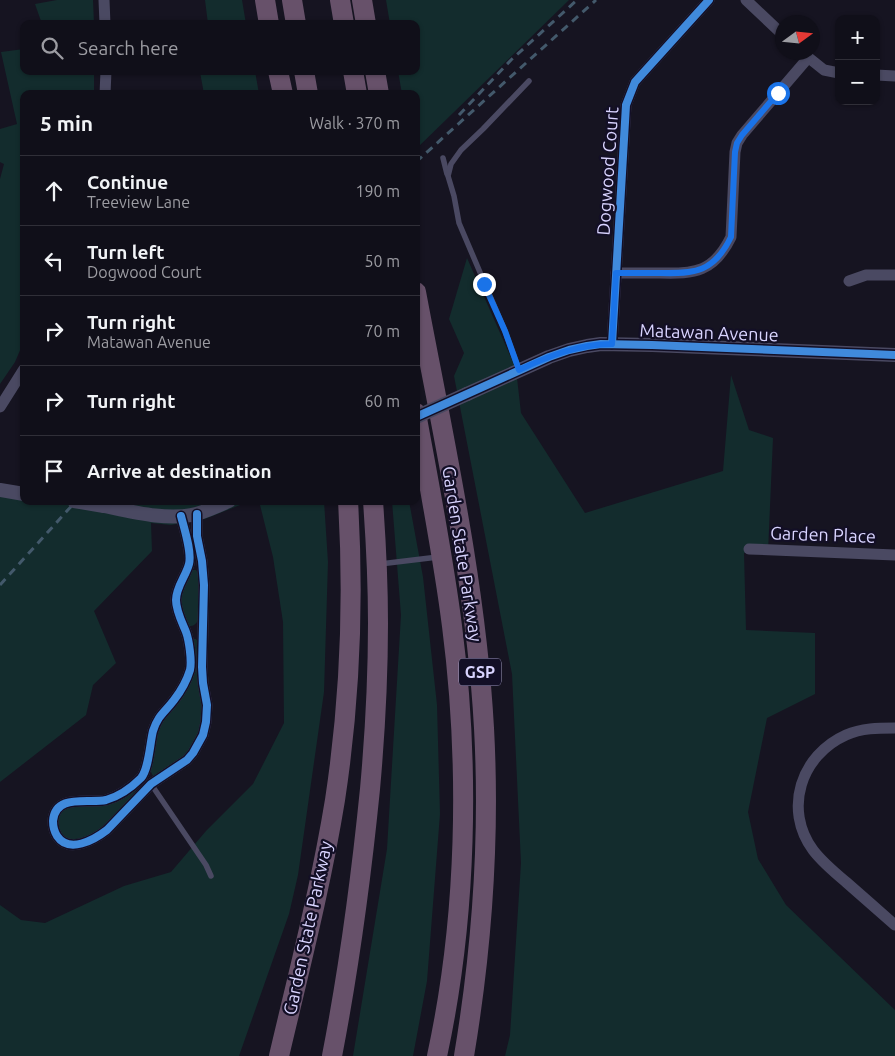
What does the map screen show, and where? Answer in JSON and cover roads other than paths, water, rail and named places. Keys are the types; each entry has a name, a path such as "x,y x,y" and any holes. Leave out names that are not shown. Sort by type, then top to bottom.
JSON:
{"highway":[{"path":"265,0 268,20"},
{"path":"292,0 295,20"},
{"path":"340,0 343,20"},
{"path":"362,0 365,20"},
{"path":"279,75 282,90"},
{"path":"305,75 307,90"},
{"path":"354,75 356,90"},
{"path":"376,75 378,90"},
{"name":"Garden State Parkway","path":"420,314 463,545 478,655 484,728 486,802 482,912 475,985 464,1056"},
{"name":"Garden State Parkway","path":"420,437 442,556 452,627 459,694 462,769 461,855 456,931 447,1005 437,1056"},
{"name":"Garden State Parkway","path":"280,1056 321,873 340,766 351,620 348,505"},
{"path":"332,1056 360,879 374,743 378,625 373,505"}],"street":[{"path":"104,0 105,20"},
{"name":"Dogwood Court","path":"612,344 626,105 635,82 709,0"},
{"path":"746,0 775,27"},
{"path":"616,273 684,274 697,271 710,264 727,246 731,237 737,143 802,60"},
{"path":"812,60 824,70 835,72"},
{"path":"105,90 106,75"},
{"path":"880,75 895,76"},
{"path":"850,281 866,275 895,275"},
{"name":"Matawan Avenue","path":"420,413 549,356 592,345 652,345 895,355"},
{"path":"0,407 20,375"},
{"path":"0,490 20,493"},
{"path":"98,505 145,514 181,516 197,514 219,505"},
{"path":"181,516 188,541 196,562 204,585 202,675 207,704 203,734 187,760 147,780 120,796 96,801 73,801 61,806 56,811 54,817 54,830 58,838 71,845 78,845 100,836 107,830 147,780 149,755 157,720 159,715 175,699 186,680 190,664 187,635 177,611 176,600 177,591 196,562 197,514"},
{"name":"Garden Place","path":"749,549 895,555"},
{"path":"187,635 202,631"},
{"path":"895,728 858,731 846,735 823,749 808,768 803,779 798,802 801,827 812,849 824,863 895,925"}],"lane":[{"path":"448,176 451,164 461,150 529,81"},
{"path":"443,158 454,196 459,223 505,331 519,370"},
{"path":"376,564 442,556"},
{"path":"147,780 206,865 211,876"}],"railway":[{"path":"459,115 511,60 577,0"},
{"path":"420,158 596,0"},
{"path":"0,585 72,505"}]}
